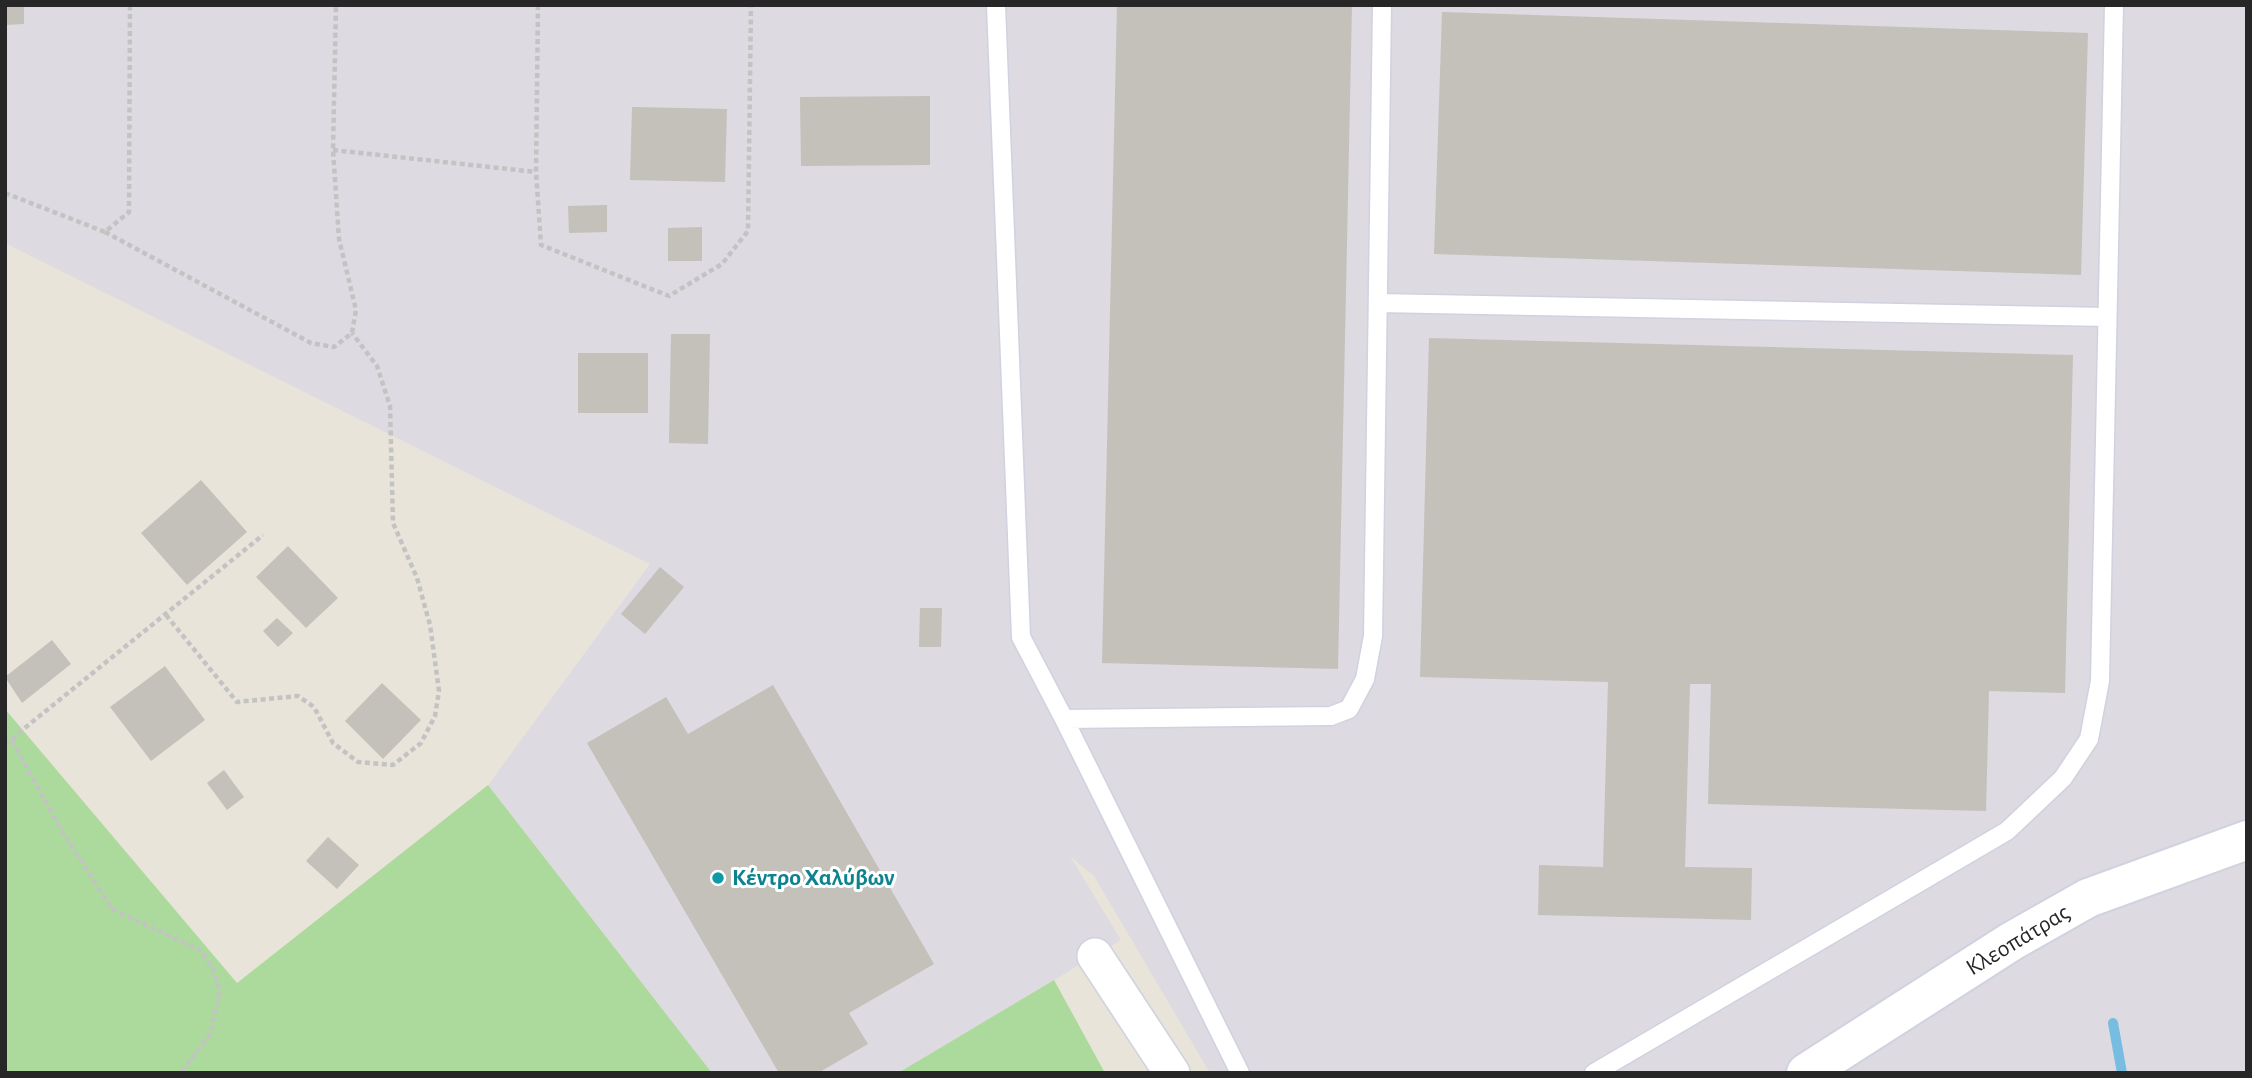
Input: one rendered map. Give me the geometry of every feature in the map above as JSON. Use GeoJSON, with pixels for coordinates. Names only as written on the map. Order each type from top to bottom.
{"type":"FeatureCollection","features":[{"type":"Feature","properties":{"kind":"street","name":"Κλεοπάτρας"},"geometry":{"type":"LineString","coordinates":[[1806,1073],[2012,941],[2088,898],[2247,840]]}},
{"type":"Feature","properties":{"kind":"street"},"geometry":{"type":"LineString","coordinates":[[1095,956],[1172,1073]]}},
{"type":"Feature","properties":{"kind":"lane"},"geometry":{"type":"LineString","coordinates":[[996,5],[1021,637],[1240,1073]]}},
{"type":"Feature","properties":{"kind":"lane"},"geometry":{"type":"LineString","coordinates":[[1064,719],[1331,716],[1349,709],[1365,679],[1373,636],[1382,5]]}},
{"type":"Feature","properties":{"kind":"lane"},"geometry":{"type":"LineString","coordinates":[[1594,1073],[2007,831],[2063,778],[2089,739],[2100,681],[2113,5]]}},
{"type":"Feature","properties":{"kind":"lane"},"geometry":{"type":"LineString","coordinates":[[1378,303],[2107,317]]}},
{"type":"Feature","properties":{"kind":"path"},"geometry":{"type":"LineString","coordinates":[[105,232],[129,212],[130,5]]}},
{"type":"Feature","properties":{"kind":"path"},"geometry":{"type":"LineString","coordinates":[[5,192],[105,232],[311,343],[334,347],[352,333],[356,310],[339,239],[333,150],[336,5]]}},
{"type":"Feature","properties":{"kind":"path"},"geometry":{"type":"LineString","coordinates":[[538,5],[536,172],[541,245],[668,296],[722,264],[748,230],[751,5]]}},
{"type":"Feature","properties":{"kind":"path"},"geometry":{"type":"LineString","coordinates":[[333,150],[536,172]]}},
{"type":"Feature","properties":{"kind":"path"},"geometry":{"type":"LineString","coordinates":[[166,615],[237,702],[298,696],[314,707],[333,743],[358,762],[393,765],[421,743],[435,716],[439,691],[430,625],[417,578],[393,523],[390,406],[377,366],[352,333]]}},
{"type":"Feature","properties":{"kind":"path"},"geometry":{"type":"LineString","coordinates":[[5,744],[263,535]]}},
{"type":"Feature","properties":{"kind":"path"},"geometry":{"type":"LineString","coordinates":[[12,741],[62,831],[112,909],[200,950],[213,969],[220,991],[209,1034],[181,1073]]}},
{"type":"Feature","properties":{"kind":"shaded area"},"geometry":{"type":"Polygon","coordinates":[[[5,5],[2247,5],[2247,1073],[1210,1073],[1094,876],[1070,856],[1121,940],[898,1073],[712,1073],[488,785],[650,564],[5,243],[5,5]]]}},
{"type":"Feature","properties":{"kind":"green space"},"geometry":{"type":"Polygon","coordinates":[[[5,709],[237,983],[488,785],[712,1073],[5,1073],[5,709]]]}},
{"type":"Feature","properties":{"kind":"green space"},"geometry":{"type":"Polygon","coordinates":[[[1054,980],[1105,1073],[898,1073],[1054,980]]]}},
{"type":"Feature","properties":{"kind":"building"},"geometry":{"type":"Polygon","coordinates":[[[5,5],[24,5],[24,24],[5,25],[5,5]]]}},
{"type":"Feature","properties":{"kind":"building"},"geometry":{"type":"Polygon","coordinates":[[[1117,5],[1352,5],[1338,669],[1102,663],[1117,5]]]}},
{"type":"Feature","properties":{"kind":"building"},"geometry":{"type":"Polygon","coordinates":[[[1442,12],[2088,33],[2081,275],[1434,254],[1442,12]]]}},
{"type":"Feature","properties":{"kind":"building"},"geometry":{"type":"Polygon","coordinates":[[[930,96],[930,165],[801,166],[800,97],[930,96]]]}},
{"type":"Feature","properties":{"kind":"building"},"geometry":{"type":"Polygon","coordinates":[[[632,107],[727,109],[725,182],[630,180],[632,107]]]}},
{"type":"Feature","properties":{"kind":"building"},"geometry":{"type":"Polygon","coordinates":[[[607,205],[607,232],[569,233],[568,206],[607,205]]]}},
{"type":"Feature","properties":{"kind":"building"},"geometry":{"type":"Polygon","coordinates":[[[702,227],[702,261],[668,261],[668,228],[702,227]]]}},
{"type":"Feature","properties":{"kind":"building"},"geometry":{"type":"Polygon","coordinates":[[[671,334],[710,334],[708,444],[669,443],[671,334]]]}},
{"type":"Feature","properties":{"kind":"building"},"geometry":{"type":"Polygon","coordinates":[[[1429,338],[2073,355],[2065,693],[1989,691],[1986,811],[1708,804],[1711,684],[1690,684],[1685,867],[1752,868],[1751,920],[1538,915],[1539,865],[1603,867],[1608,682],[1420,677],[1429,338]]]}},
{"type":"Feature","properties":{"kind":"building"},"geometry":{"type":"Polygon","coordinates":[[[578,353],[648,353],[648,413],[578,413],[578,353]]]}},
{"type":"Feature","properties":{"kind":"building"},"geometry":{"type":"Polygon","coordinates":[[[201,480],[247,532],[187,585],[141,533],[201,480]]]}},
{"type":"Feature","properties":{"kind":"building"},"geometry":{"type":"Polygon","coordinates":[[[288,546],[338,598],[306,628],[256,577],[288,546]]]}},
{"type":"Feature","properties":{"kind":"building"},"geometry":{"type":"Polygon","coordinates":[[[660,567],[684,587],[645,634],[621,614],[660,567]]]}},
{"type":"Feature","properties":{"kind":"building"},"geometry":{"type":"Polygon","coordinates":[[[920,608],[942,608],[941,647],[919,647],[920,608]]]}},
{"type":"Feature","properties":{"kind":"building"},"geometry":{"type":"Polygon","coordinates":[[[277,618],[293,633],[278,647],[263,631],[277,618]]]}},
{"type":"Feature","properties":{"kind":"building"},"geometry":{"type":"Polygon","coordinates":[[[52,640],[71,664],[22,703],[5,677],[52,640]]]}},
{"type":"Feature","properties":{"kind":"building"},"geometry":{"type":"Polygon","coordinates":[[[165,666],[205,720],[151,761],[110,707],[165,666]]]}},
{"type":"Feature","properties":{"kind":"building"},"geometry":{"type":"Polygon","coordinates":[[[382,683],[421,720],[383,759],[345,721],[382,683]]]}},
{"type":"Feature","properties":{"kind":"building"},"geometry":{"type":"Polygon","coordinates":[[[773,685],[934,964],[849,1013],[868,1044],[818,1073],[779,1073],[587,743],[666,697],[688,734],[773,685]]]}},
{"type":"Feature","properties":{"kind":"building"},"geometry":{"type":"Polygon","coordinates":[[[224,770],[244,797],[227,810],[207,783],[224,770]]]}},
{"type":"Feature","properties":{"kind":"building"},"geometry":{"type":"Polygon","coordinates":[[[328,837],[359,865],[337,889],[306,861],[328,837]]]}},
{"type":"Feature","properties":{"kind":"waterway"},"geometry":{"type":"LineString","coordinates":[[2113,1023],[2122,1073]]}},
{"type":"Feature","properties":{"kind":"place","name":"Κέντρο Χαλύβων"},"geometry":{"type":"Point","coordinates":[718,878]}}]}
